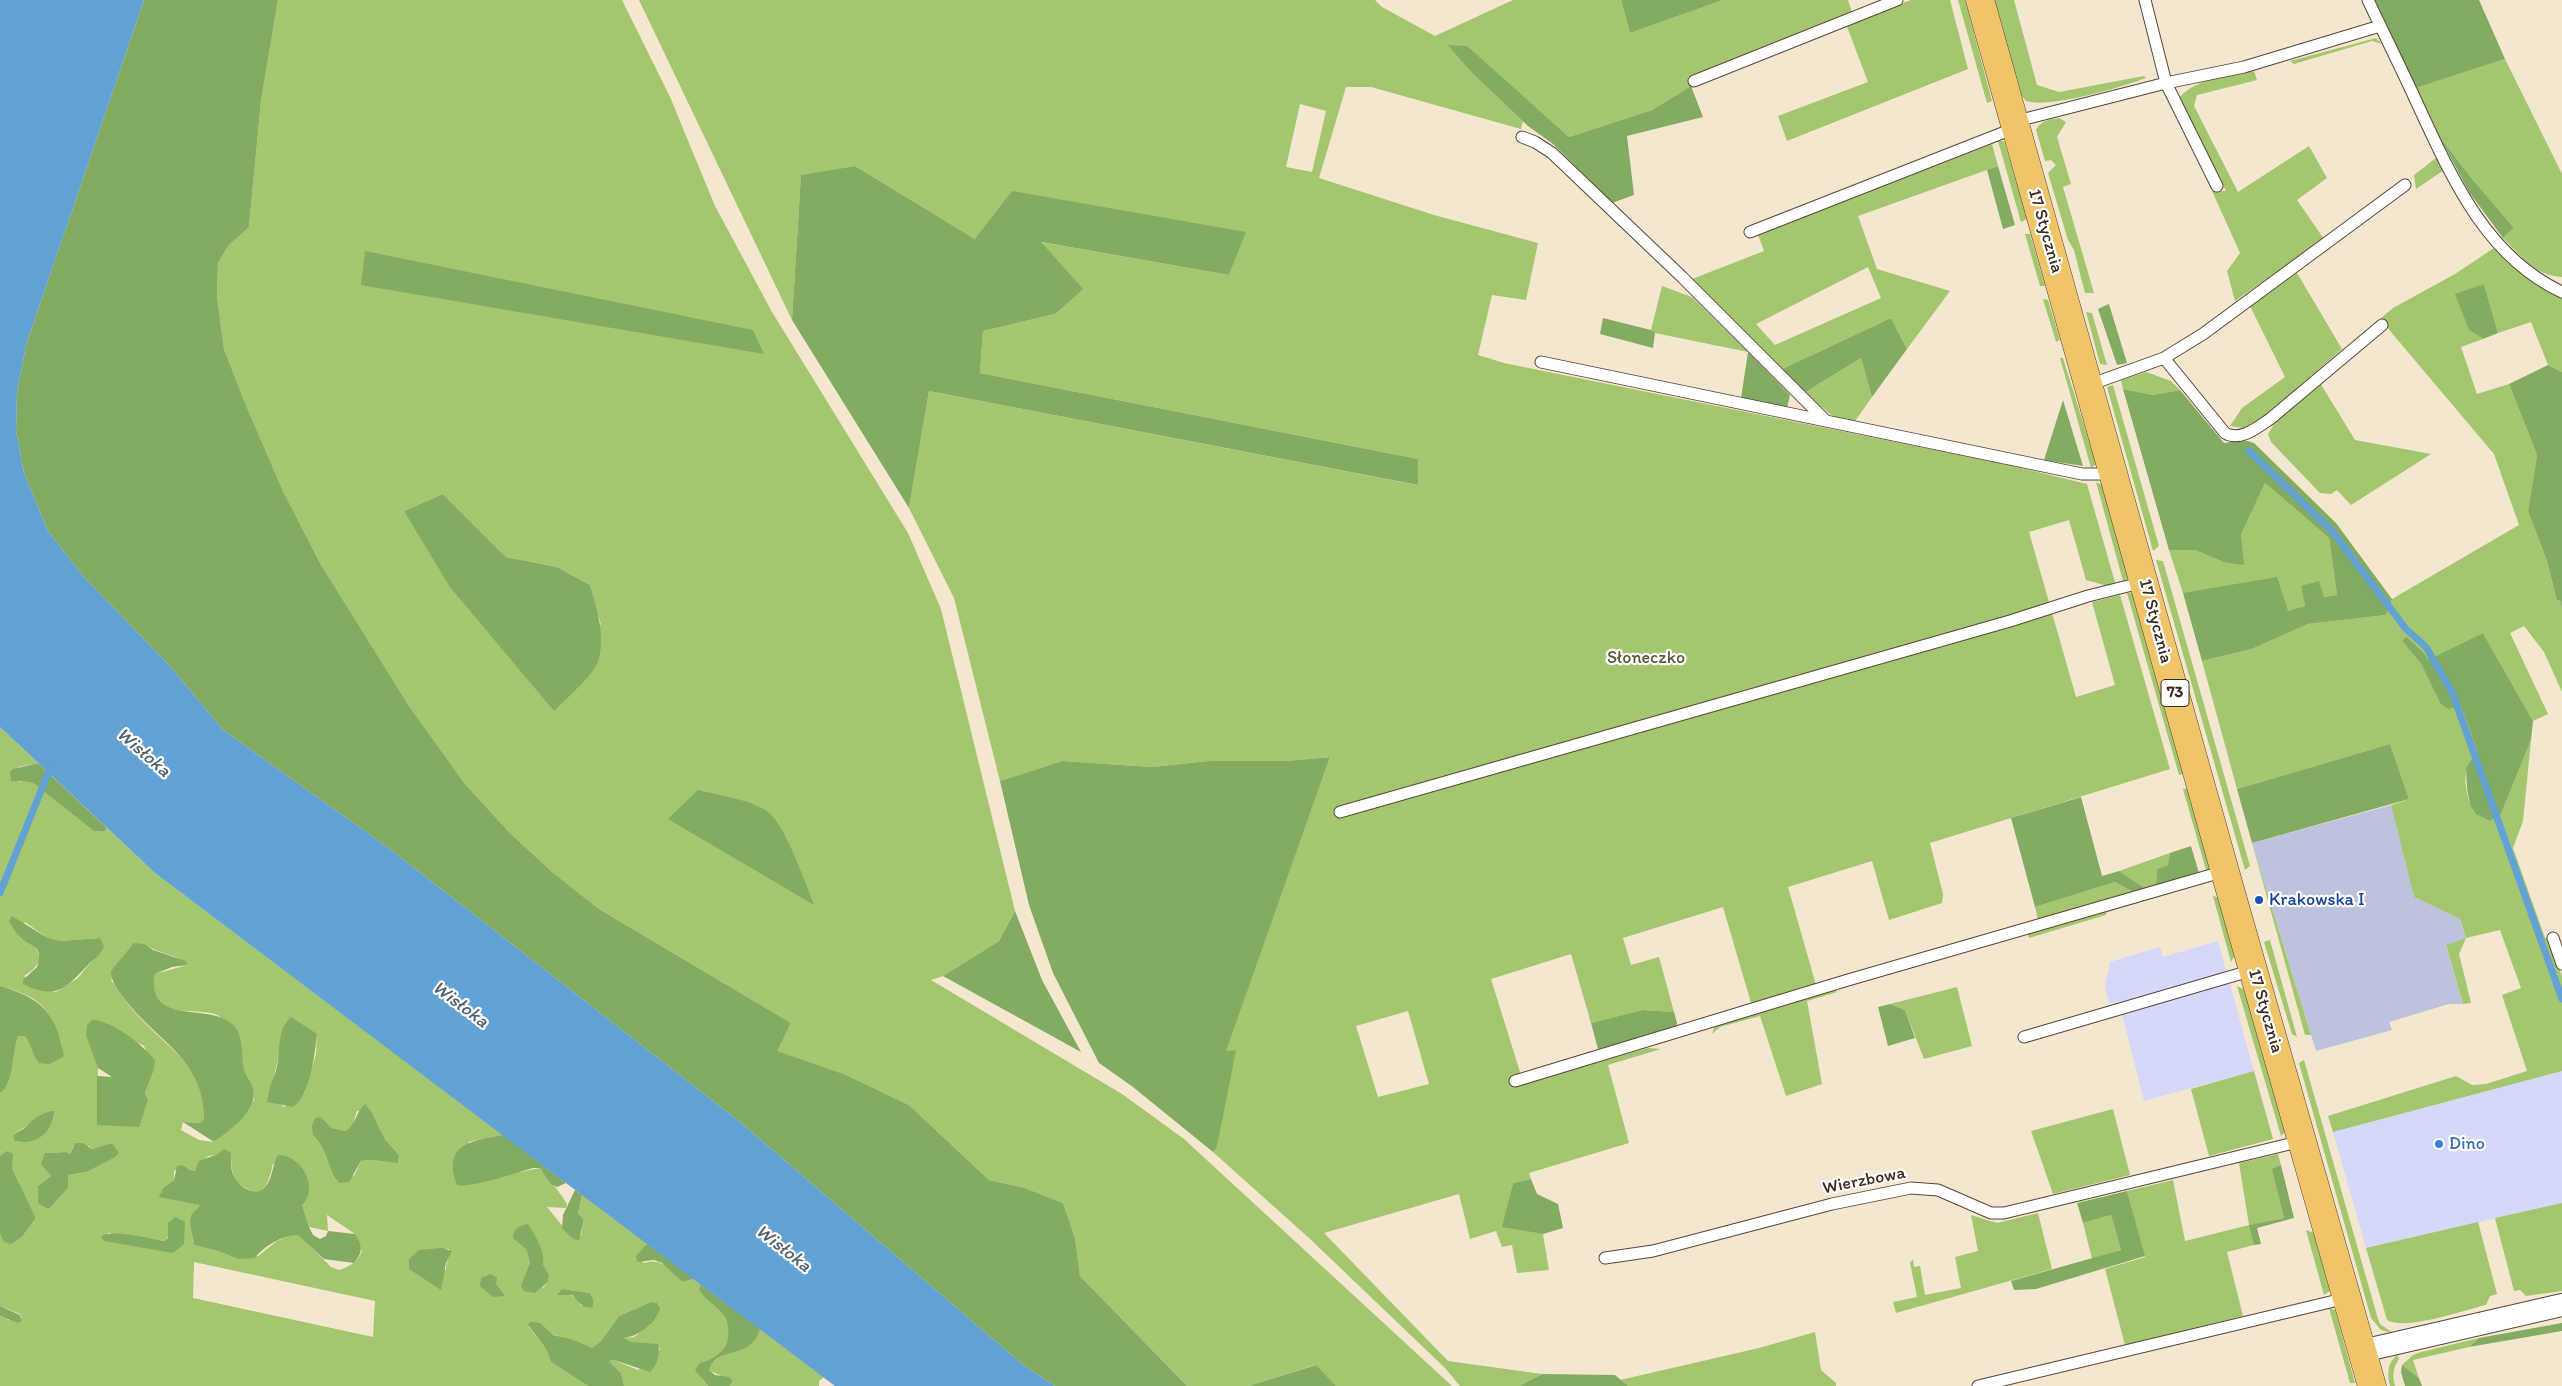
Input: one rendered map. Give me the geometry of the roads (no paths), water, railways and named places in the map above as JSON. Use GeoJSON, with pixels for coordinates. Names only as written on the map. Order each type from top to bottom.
{"type":"FeatureCollection","features":[{"type":"Feature","properties":{"kind":"main road","name":"17 Stycznia"},"geometry":{"type":"LineString","coordinates":[[1980,0],[2372,1386]]}},
{"type":"Feature","properties":{"kind":"street"},"geometry":{"type":"LineString","coordinates":[[2362,1351],[2562,1306]]}},
{"type":"Feature","properties":{"kind":"lane"},"geometry":{"type":"LineString","coordinates":[[1694,81],[1897,0]]}},
{"type":"Feature","properties":{"kind":"lane"},"geometry":{"type":"LineString","coordinates":[[2145,0],[2166,83],[2217,186]]}},
{"type":"Feature","properties":{"kind":"lane"},"geometry":{"type":"LineString","coordinates":[[2368,0],[2454,180],[2489,235],[2515,262],[2562,292]]}},
{"type":"Feature","properties":{"kind":"lane"},"geometry":{"type":"LineString","coordinates":[[1750,232],[2014,125],[2166,83],[2244,67],[2380,26]]}},
{"type":"Feature","properties":{"kind":"lane"},"geometry":{"type":"LineString","coordinates":[[1522,137],[1535,142],[1552,153],[1682,277],[1825,420]]}},
{"type":"Feature","properties":{"kind":"lane"},"geometry":{"type":"LineString","coordinates":[[2089,385],[2164,358],[2203,334],[2405,185]]}},
{"type":"Feature","properties":{"kind":"lane"},"geometry":{"type":"LineString","coordinates":[[2164,358],[2225,433],[2230,436],[2240,435],[2251,432],[2270,419],[2382,325]]}},
{"type":"Feature","properties":{"kind":"lane"},"geometry":{"type":"LineString","coordinates":[[1541,362],[2082,474],[2114,474]]}},
{"type":"Feature","properties":{"kind":"lane"},"geometry":{"type":"LineString","coordinates":[[1340,812],[2001,624],[2088,596],[2144,582]]}},
{"type":"Feature","properties":{"kind":"lane"},"geometry":{"type":"LineString","coordinates":[[1515,1081],[1848,980],[2225,871]]}},
{"type":"Feature","properties":{"kind":"lane"},"geometry":{"type":"LineString","coordinates":[[2553,938],[2562,964]]}},
{"type":"Feature","properties":{"kind":"lane"},"geometry":{"type":"LineString","coordinates":[[2024,1037],[2253,970]]}},
{"type":"Feature","properties":{"kind":"lane","name":"Wierzbowa"},"geometry":{"type":"LineString","coordinates":[[1605,1258],[1666,1248],[1832,1204],[1911,1188],[1938,1190],[1990,1213],[2004,1213],[2302,1141]]}},
{"type":"Feature","properties":{"kind":"lane"},"geometry":{"type":"LineString","coordinates":[[1978,1386],[2346,1298]]}},
{"type":"Feature","properties":{"kind":"water","name":"Wisłoka"},"geometry":{"type":"Polygon","coordinates":[[[0,0],[144,0],[26,345],[17,392],[16,431],[24,473],[48,531],[83,576],[169,665],[223,730],[390,849],[740,1122],[1022,1364],[1055,1386],[835,1386],[155,873],[0,727],[0,0]]]}},
{"type":"Feature","properties":{"kind":"waterway"},"geometry":{"type":"LineString","coordinates":[[2249,451],[2332,531],[2406,629],[2426,647],[2452,692],[2562,999]]}},
{"type":"Feature","properties":{"kind":"waterway"},"geometry":{"type":"LineString","coordinates":[[0,893],[51,766]]}},
{"type":"Feature","properties":{"kind":"place","name":"Krakowska I"},"geometry":{"type":"Point","coordinates":[2259,900]}},
{"type":"Feature","properties":{"kind":"place","name":"Dino"},"geometry":{"type":"Point","coordinates":[2439,1144]}},
{"type":"Feature","properties":{"kind":"park label","name":"Słoneczko"},"geometry":{"type":"Point","coordinates":[1646,658]}}]}
